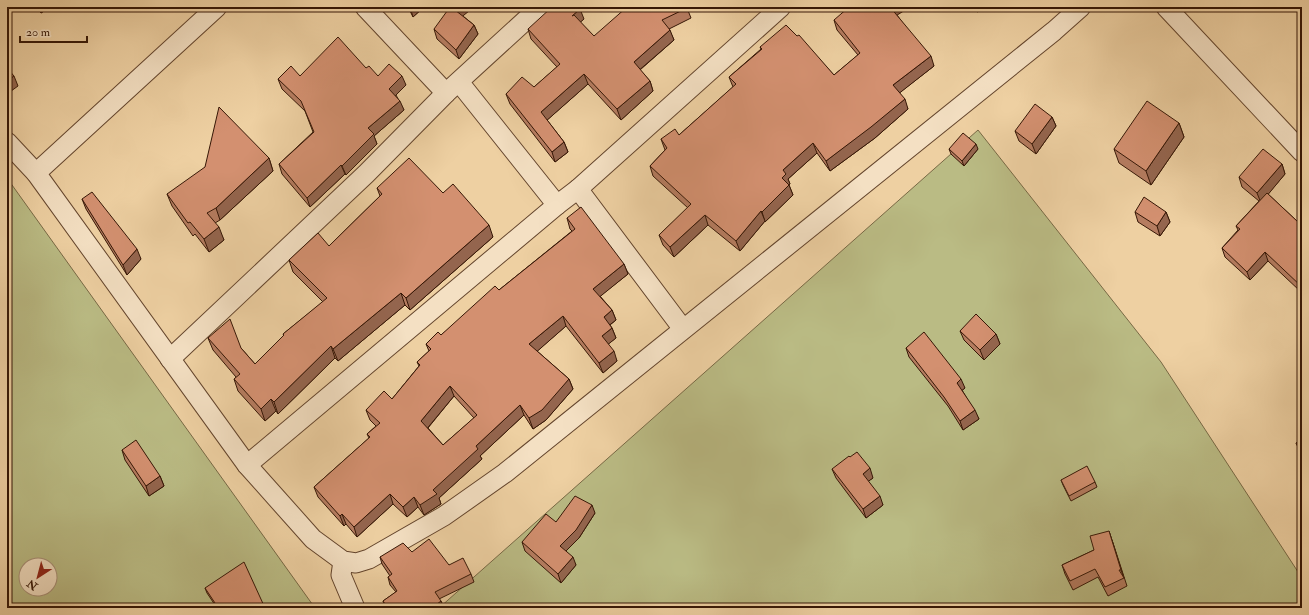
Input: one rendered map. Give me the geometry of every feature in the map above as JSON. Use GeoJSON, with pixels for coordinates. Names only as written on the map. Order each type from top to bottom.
{"type":"FeatureCollection","features":[{"type":"Feature","properties":{"kind":"street"},"geometry":{"type":"LineString","coordinates":[[36,173],[216,7]]}},
{"type":"Feature","properties":{"kind":"street"},"geometry":{"type":"LineString","coordinates":[[365,7],[452,87],[557,205]]}},
{"type":"Feature","properties":{"kind":"street"},"geometry":{"type":"LineString","coordinates":[[170,359],[366,174],[452,87],[540,7]]}},
{"type":"Feature","properties":{"kind":"street"},"geometry":{"type":"LineString","coordinates":[[247,465],[578,189],[781,7]]}},
{"type":"Feature","properties":{"kind":"street"},"geometry":{"type":"LineString","coordinates":[[7,142],[36,173],[247,465],[313,539],[344,561],[356,563],[369,559],[444,516],[505,473],[1048,36],[1081,7]]}},
{"type":"Feature","properties":{"kind":"street"},"geometry":{"type":"LineString","coordinates":[[1166,7],[1302,152]]}},
{"type":"Feature","properties":{"kind":"street"},"geometry":{"type":"LineString","coordinates":[[578,189],[683,329]]}},
{"type":"Feature","properties":{"kind":"street"},"geometry":{"type":"LineString","coordinates":[[344,561],[341,575],[355,608]]}},
{"type":"Feature","properties":{"kind":"green space"},"geometry":{"type":"Polygon","coordinates":[[[978,130],[1161,362],[1302,578],[1302,608],[439,608],[978,130]]]}},
{"type":"Feature","properties":{"kind":"green space"},"geometry":{"type":"Polygon","coordinates":[[[7,178],[315,608],[7,608],[7,178]]]}},
{"type":"Feature","properties":{"kind":"building"},"geometry":{"type":"Polygon","coordinates":[[[450,7],[459,7],[455,10],[474,25],[456,50],[434,29],[450,7]]]}},
{"type":"Feature","properties":{"kind":"building"},"geometry":{"type":"Polygon","coordinates":[[[552,7],[579,7],[580,9],[572,16],[574,15],[594,36],[627,7],[687,8],[662,20],[670,30],[634,62],[650,81],[617,109],[584,74],[541,112],[564,142],[552,152],[506,94],[522,77],[534,87],[560,64],[528,29],[552,7]]]}},
{"type":"Feature","properties":{"kind":"building"},"geometry":{"type":"Polygon","coordinates":[[[849,7],[890,7],[931,56],[893,85],[905,99],[826,161],[813,143],[783,170],[786,174],[782,178],[789,185],[762,212],[761,211],[736,241],[705,215],[670,247],[659,235],[691,204],[650,166],[667,148],[661,139],[675,129],[679,135],[736,84],[729,77],[762,49],[760,47],[786,25],[797,36],[799,35],[834,75],[860,53],[834,20],[849,7]]]}},
{"type":"Feature","properties":{"kind":"building"},"geometry":{"type":"Polygon","coordinates":[[[338,37],[366,68],[369,66],[378,76],[389,64],[402,76],[389,89],[400,101],[368,128],[374,134],[307,198],[279,164],[314,132],[301,101],[278,79],[291,66],[300,76],[338,37]]]}},
{"type":"Feature","properties":{"kind":"building"},"geometry":{"type":"Polygon","coordinates":[[[7,68],[14,76],[7,81],[7,68]]]}},
{"type":"Feature","properties":{"kind":"building"},"geometry":{"type":"Polygon","coordinates":[[[1147,101],[1179,123],[1146,171],[1114,149],[1147,101]]]}},
{"type":"Feature","properties":{"kind":"building"},"geometry":{"type":"Polygon","coordinates":[[[1035,104],[1052,117],[1032,144],[1015,131],[1035,104]]]}},
{"type":"Feature","properties":{"kind":"building"},"geometry":{"type":"Polygon","coordinates":[[[219,107],[269,158],[216,208],[207,213],[219,227],[204,239],[190,222],[188,223],[167,194],[205,167],[219,107]]]}},
{"type":"Feature","properties":{"kind":"building"},"geometry":{"type":"Polygon","coordinates":[[[963,133],[976,144],[962,161],[949,149],[963,133]]]}},
{"type":"Feature","properties":{"kind":"building"},"geometry":{"type":"Polygon","coordinates":[[[1263,149],[1282,164],[1257,193],[1239,177],[1263,149]]]}},
{"type":"Feature","properties":{"kind":"building"},"geometry":{"type":"Polygon","coordinates":[[[409,158],[443,193],[453,184],[489,225],[406,298],[401,293],[333,349],[331,346],[274,402],[271,399],[261,409],[234,379],[240,374],[208,338],[230,319],[241,348],[255,364],[284,335],[283,334],[327,298],[289,260],[318,233],[329,246],[382,194],[377,188],[409,158]]]}},
{"type":"Feature","properties":{"kind":"building"},"geometry":{"type":"Polygon","coordinates":[[[92,192],[137,249],[123,265],[82,199],[92,192]]]}},
{"type":"Feature","properties":{"kind":"building"},"geometry":{"type":"Polygon","coordinates":[[[1267,193],[1298,222],[1302,217],[1302,287],[1265,252],[1247,272],[1222,248],[1240,229],[1236,226],[1267,193]]]}},
{"type":"Feature","properties":{"kind":"building"},"geometry":{"type":"Polygon","coordinates":[[[1144,197],[1166,212],[1157,226],[1135,212],[1144,197]]]}},
{"type":"Feature","properties":{"kind":"building"},"geometry":{"type":"Polygon","coordinates":[[[581,207],[624,264],[593,289],[612,310],[604,317],[612,328],[602,336],[614,351],[599,363],[563,316],[529,344],[569,379],[542,410],[529,418],[520,405],[476,446],[478,449],[433,490],[437,494],[420,505],[414,497],[403,507],[390,494],[354,527],[342,514],[340,516],[314,487],[370,437],[367,434],[380,423],[366,410],[384,391],[392,399],[420,365],[417,362],[431,349],[426,344],[438,332],[441,335],[495,286],[499,290],[575,229],[567,218],[581,207]],[[450,386],[421,421],[443,445],[477,415],[450,386]]]}},
{"type":"Feature","properties":{"kind":"building"},"geometry":{"type":"Polygon","coordinates":[[[1302,288],[1302,295],[1299,291],[1302,288]]]}},
{"type":"Feature","properties":{"kind":"building"},"geometry":{"type":"Polygon","coordinates":[[[976,314],[996,334],[980,350],[960,331],[976,314]]]}},
{"type":"Feature","properties":{"kind":"building"},"geometry":{"type":"Polygon","coordinates":[[[924,332],[961,379],[957,383],[975,410],[960,421],[944,397],[906,348],[924,332]]]}},
{"type":"Feature","properties":{"kind":"building"},"geometry":{"type":"Polygon","coordinates":[[[1302,439],[1302,452],[1296,443],[1302,439]]]}},
{"type":"Feature","properties":{"kind":"building"},"geometry":{"type":"Polygon","coordinates":[[[136,440],[160,476],[146,486],[122,450],[136,440]]]}},
{"type":"Feature","properties":{"kind":"building"},"geometry":{"type":"Polygon","coordinates":[[[857,452],[870,468],[863,474],[880,496],[863,509],[832,469],[857,452]]]}},
{"type":"Feature","properties":{"kind":"building"},"geometry":{"type":"Polygon","coordinates":[[[1087,466],[1095,482],[1069,496],[1061,480],[1087,466]]]}},
{"type":"Feature","properties":{"kind":"building"},"geometry":{"type":"Polygon","coordinates":[[[575,496],[592,505],[576,530],[560,546],[573,557],[558,574],[522,542],[546,514],[556,522],[575,496]]]}},
{"type":"Feature","properties":{"kind":"building"},"geometry":{"type":"Polygon","coordinates":[[[1109,531],[1121,570],[1119,570],[1124,578],[1105,587],[1095,569],[1070,581],[1062,565],[1094,550],[1090,536],[1109,531]]]}},
{"type":"Feature","properties":{"kind":"building"},"geometry":{"type":"Polygon","coordinates":[[[429,539],[449,565],[463,558],[471,574],[435,592],[441,601],[432,608],[388,608],[383,601],[397,591],[388,577],[392,574],[380,557],[403,543],[412,552],[429,539]]]}},
{"type":"Feature","properties":{"kind":"building"},"geometry":{"type":"Polygon","coordinates":[[[244,562],[265,608],[217,608],[205,588],[244,562]]]}}]}
